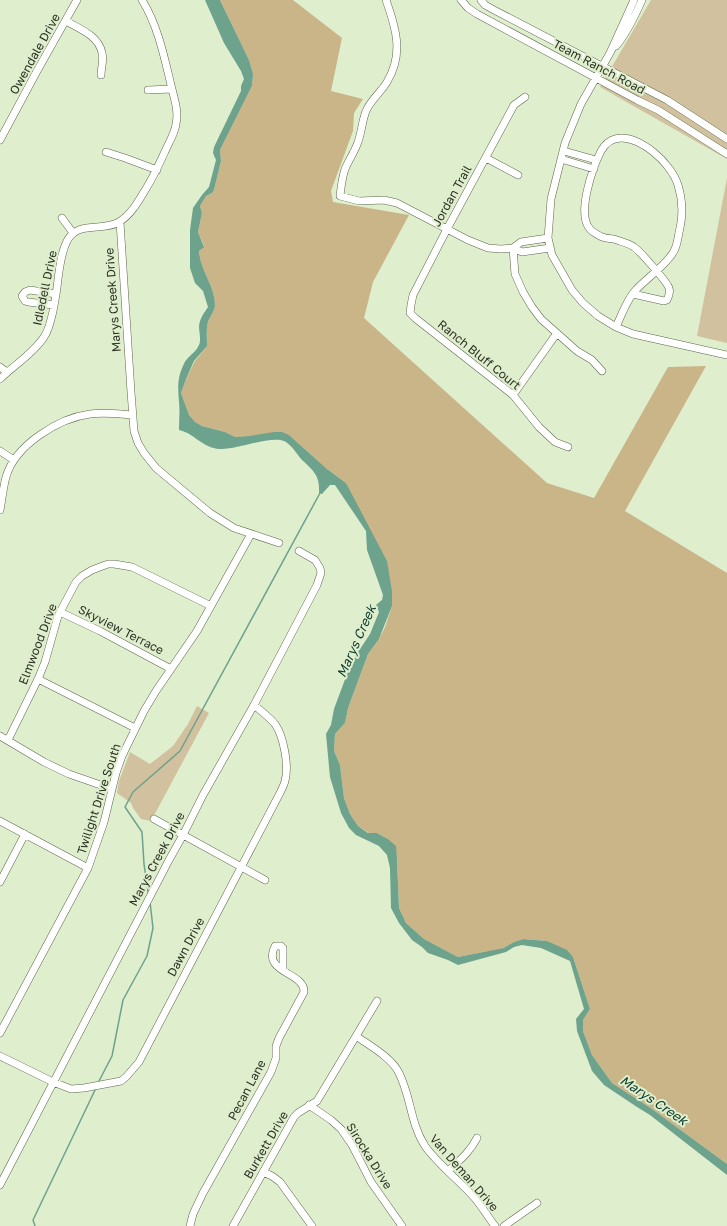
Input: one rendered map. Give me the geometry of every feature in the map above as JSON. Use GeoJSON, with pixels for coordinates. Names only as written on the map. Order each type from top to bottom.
{"type":"FeatureCollection","features":[{"type":"Feature","properties":{"kind":"street","name":"Owendale Drive"},"geometry":{"type":"LineString","coordinates":[[0,140],[77,0]]}},
{"type":"Feature","properties":{"kind":"street"},"geometry":{"type":"LineString","coordinates":[[62,218],[73,233],[82,228],[112,226],[120,222],[134,208],[156,170],[174,133],[177,123],[177,110],[172,89],[156,28],[149,11],[142,0]]}},
{"type":"Feature","properties":{"kind":"street"},"geometry":{"type":"LineString","coordinates":[[386,0],[395,27],[397,49],[395,63],[386,83],[371,102],[365,113],[358,142],[347,164],[340,196],[359,201],[384,200],[397,203],[483,246],[501,249],[513,248],[522,252],[550,248]]}},
{"type":"Feature","properties":{"kind":"street","name":"Team Ranch Road"},"geometry":{"type":"LineString","coordinates":[[461,0],[471,11],[658,110],[727,154]]}},
{"type":"Feature","properties":{"kind":"street"},"geometry":{"type":"LineString","coordinates":[[471,11],[481,0]]}},
{"type":"Feature","properties":{"kind":"street","name":"Team Ranch Road"},"geometry":{"type":"LineString","coordinates":[[481,0],[485,5],[667,100],[727,139]]}},
{"type":"Feature","properties":{"kind":"street"},"geometry":{"type":"LineString","coordinates":[[634,0],[610,53],[581,104],[565,143],[551,199],[548,238],[550,248],[552,255],[572,290],[583,303],[598,316],[616,328],[633,334],[727,355]]}},
{"type":"Feature","properties":{"kind":"street"},"geometry":{"type":"LineString","coordinates":[[610,53],[622,39],[642,0]]}},
{"type":"Feature","properties":{"kind":"street"},"geometry":{"type":"LineString","coordinates":[[66,21],[99,42],[103,54],[101,75]]}},
{"type":"Feature","properties":{"kind":"street"},"geometry":{"type":"LineString","coordinates":[[148,90],[172,89]]}},
{"type":"Feature","properties":{"kind":"street","name":"Jordan Trail"},"geometry":{"type":"LineString","coordinates":[[410,313],[413,296],[447,229],[514,105],[525,97]]}},
{"type":"Feature","properties":{"kind":"street"},"geometry":{"type":"LineString","coordinates":[[679,123],[686,112]]}},
{"type":"Feature","properties":{"kind":"street"},"geometry":{"type":"LineString","coordinates":[[616,328],[626,305],[633,294],[645,280],[656,271],[674,252],[680,226],[681,204],[680,192],[674,176],[669,168],[654,152],[634,141],[623,138],[612,140],[606,144],[596,160],[584,200],[585,219],[589,228],[601,237],[618,240],[634,248],[656,271],[669,287],[667,300],[664,301],[633,294]]}},
{"type":"Feature","properties":{"kind":"street"},"geometry":{"type":"LineString","coordinates":[[564,151],[596,160]]}},
{"type":"Feature","properties":{"kind":"street"},"geometry":{"type":"LineString","coordinates":[[106,152],[156,170]]}},
{"type":"Feature","properties":{"kind":"street"},"geometry":{"type":"LineString","coordinates":[[486,158],[518,175]]}},
{"type":"Feature","properties":{"kind":"street"},"geometry":{"type":"LineString","coordinates":[[561,159],[594,169]]}},
{"type":"Feature","properties":{"kind":"street","name":"Marys Creek Drive"},"geometry":{"type":"LineString","coordinates":[[120,222],[134,430],[138,443],[144,454],[156,468],[210,513],[234,528],[279,543]]}},
{"type":"Feature","properties":{"kind":"street","name":"Idledell Drive"},"geometry":{"type":"LineString","coordinates":[[0,379],[44,338],[50,323],[54,305],[60,260],[67,241],[73,233]]}},
{"type":"Feature","properties":{"kind":"street"},"geometry":{"type":"LineString","coordinates":[[513,248],[521,242],[548,238]]}},
{"type":"Feature","properties":{"kind":"street"},"geometry":{"type":"LineString","coordinates":[[513,248],[515,274],[523,292],[541,319],[576,351],[592,360],[602,371]]}},
{"type":"Feature","properties":{"kind":"street"},"geometry":{"type":"LineString","coordinates":[[54,305],[28,302],[23,299],[22,296],[25,292],[30,290],[56,294]]}},
{"type":"Feature","properties":{"kind":"street","name":"Ranch Bluff Court"},"geometry":{"type":"LineString","coordinates":[[410,313],[512,395],[555,442],[568,447]]}},
{"type":"Feature","properties":{"kind":"street"},"geometry":{"type":"LineString","coordinates":[[512,395],[557,333]]}},
{"type":"Feature","properties":{"kind":"street"},"geometry":{"type":"LineString","coordinates":[[0,367],[7,372]]}},
{"type":"Feature","properties":{"kind":"street"},"geometry":{"type":"LineString","coordinates":[[0,510],[6,477],[14,460],[38,437],[57,425],[72,418],[88,414],[104,413],[133,415]]}},
{"type":"Feature","properties":{"kind":"street"},"geometry":{"type":"LineString","coordinates":[[0,451],[14,460]]}},
{"type":"Feature","properties":{"kind":"street","name":"Twilight Drive South"},"geometry":{"type":"LineString","coordinates":[[0,1033],[88,868],[104,822],[122,756],[135,728],[144,711],[194,636],[251,534]]}},
{"type":"Feature","properties":{"kind":"street","name":"Marys Creek Drive"},"geometry":{"type":"LineString","coordinates":[[0,1185],[203,795],[254,705],[311,597],[321,574],[320,568],[315,560],[299,551]]}},
{"type":"Feature","properties":{"kind":"street","name":"Elmwood Drive"},"geometry":{"type":"LineString","coordinates":[[8,740],[45,662],[60,612],[76,582],[82,576],[92,570],[108,564],[132,567],[211,606]]}},
{"type":"Feature","properties":{"kind":"street","name":"Skyview Terrace"},"geometry":{"type":"LineString","coordinates":[[60,612],[100,631],[171,669]]}},
{"type":"Feature","properties":{"kind":"street"},"geometry":{"type":"LineString","coordinates":[[38,679],[135,728]]}},
{"type":"Feature","properties":{"kind":"street","name":"Dawn Drive"},"geometry":{"type":"LineString","coordinates":[[0,1056],[71,1089],[93,1087],[121,1081],[138,1062],[283,787],[286,770],[283,742],[275,724],[266,714],[254,705]]}},
{"type":"Feature","properties":{"kind":"street"},"geometry":{"type":"LineString","coordinates":[[0,736],[56,768],[112,789]]}},
{"type":"Feature","properties":{"kind":"street"},"geometry":{"type":"LineString","coordinates":[[154,819],[265,880]]}},
{"type":"Feature","properties":{"kind":"street"},"geometry":{"type":"LineString","coordinates":[[0,821],[88,868]]}},
{"type":"Feature","properties":{"kind":"street"},"geometry":{"type":"LineString","coordinates":[[0,882],[25,834]]}},
{"type":"Feature","properties":{"kind":"street","name":"Pecan Lane"},"geometry":{"type":"LineString","coordinates":[[190,1226],[193,1214],[270,1072],[276,1058],[276,1046],[279,1038],[304,992],[304,987],[301,983],[283,970]]}},
{"type":"Feature","properties":{"kind":"street","name":"Burkett Drive"},"geometry":{"type":"LineString","coordinates":[[233,1226],[294,1117],[309,1105],[317,1101],[376,1001]]}},
{"type":"Feature","properties":{"kind":"street","name":"Van Deman Drive"},"geometry":{"type":"LineString","coordinates":[[356,1036],[388,1059],[398,1072],[419,1137],[427,1149],[473,1196],[495,1226]]}},
{"type":"Feature","properties":{"kind":"street","name":"Sirocka Drive"},"geometry":{"type":"LineString","coordinates":[[309,1105],[341,1129],[352,1145],[371,1182],[402,1226]]}},
{"type":"Feature","properties":{"kind":"street"},"geometry":{"type":"LineString","coordinates":[[448,1171],[469,1152],[477,1138]]}},
{"type":"Feature","properties":{"kind":"street"},"geometry":{"type":"LineString","coordinates":[[263,1172],[280,1182],[312,1226]]}},
{"type":"Feature","properties":{"kind":"street"},"geometry":{"type":"LineString","coordinates":[[504,1226],[537,1203]]}},
{"type":"Feature","properties":{"kind":"shaded area"},"geometry":{"type":"Polygon","coordinates":[[[205,0],[220,0],[249,60],[253,74],[252,86],[220,150],[221,161],[214,190],[206,196],[200,206],[202,213],[198,232],[204,247],[199,251],[200,258],[213,291],[215,307],[207,325],[207,346],[194,361],[181,393],[189,415],[195,422],[202,426],[225,432],[235,437],[274,432],[282,432],[289,435],[327,469],[346,483],[387,561],[392,591],[392,606],[379,639],[368,654],[348,708],[345,723],[335,734],[334,751],[340,765],[344,798],[350,814],[358,826],[368,833],[377,833],[388,839],[396,846],[399,908],[406,923],[424,939],[458,957],[504,948],[523,939],[547,941],[567,950],[573,957],[590,1009],[583,1020],[583,1031],[592,1055],[612,1083],[652,1109],[727,1164],[727,1175],[650,1115],[604,1085],[592,1071],[577,1031],[576,1019],[584,1009],[570,961],[541,948],[522,945],[514,947],[506,952],[458,965],[428,953],[412,940],[399,923],[391,908],[390,868],[387,855],[379,846],[356,835],[349,828],[341,813],[330,777],[326,734],[331,725],[334,709],[347,674],[356,655],[370,634],[379,612],[376,605],[382,600],[383,595],[367,550],[366,531],[335,485],[330,485],[322,494],[319,493],[318,482],[315,474],[286,442],[273,440],[220,449],[208,446],[189,434],[179,430],[179,379],[186,360],[199,345],[199,326],[202,316],[208,307],[203,291],[195,283],[190,268],[190,230],[193,208],[209,187],[216,160],[213,153],[214,147],[241,91],[241,86],[244,79],[241,71],[224,43],[205,0]]]}},
{"type":"Feature","properties":{"kind":"shaded area"},"geometry":{"type":"Polygon","coordinates":[[[220,0],[293,0],[342,38],[331,91],[363,99],[354,113],[353,131],[331,191],[333,202],[409,215],[373,282],[364,318],[547,483],[594,498],[668,367],[706,366],[625,511],[727,573],[727,1164],[652,1109],[612,1083],[592,1055],[583,1031],[583,1020],[590,1009],[573,957],[547,941],[523,939],[514,942],[505,948],[458,957],[424,939],[406,923],[399,908],[397,860],[388,839],[377,833],[369,833],[358,826],[350,814],[344,798],[340,765],[334,751],[335,734],[345,723],[348,708],[368,654],[379,639],[385,627],[392,606],[392,591],[346,483],[327,469],[289,435],[235,437],[225,432],[202,426],[195,422],[189,415],[181,393],[195,361],[207,346],[207,325],[215,307],[213,291],[200,258],[199,251],[204,246],[198,232],[202,213],[200,206],[206,196],[214,190],[221,161],[220,150],[252,86],[253,75],[249,60],[220,0]]]}},
{"type":"Feature","properties":{"kind":"shaded area"},"geometry":{"type":"Polygon","coordinates":[[[651,0],[727,0],[727,159],[600,87],[651,0]]]}},
{"type":"Feature","properties":{"kind":"shaded area"},"geometry":{"type":"Polygon","coordinates":[[[727,178],[727,343],[697,336],[727,178]]]}},
{"type":"Feature","properties":{"kind":"shaded area"},"geometry":{"type":"Polygon","coordinates":[[[197,706],[209,713],[151,821],[141,819],[131,803],[117,793],[119,781],[130,752],[150,764],[173,746],[188,724],[197,706]]]}},
{"type":"Feature","properties":{"kind":"waterway"},"geometry":{"type":"LineString","coordinates":[[148,892],[142,832],[125,807],[133,792],[180,751],[320,493]]}},
{"type":"Feature","properties":{"kind":"waterway"},"geometry":{"type":"LineString","coordinates":[[98,1083],[112,1056],[123,1000],[147,956],[153,928],[150,902]]}},
{"type":"Feature","properties":{"kind":"waterway"},"geometry":{"type":"LineString","coordinates":[[35,1226],[33,1220],[96,1088]]}},
{"type":"Feature","properties":{"kind":"water label","name":"Marys Creek"},"geometry":{"type":"Point","coordinates":[356,641]}},
{"type":"Feature","properties":{"kind":"water label","name":"Marys Creek"},"geometry":{"type":"Point","coordinates":[654,1100]}}]}
